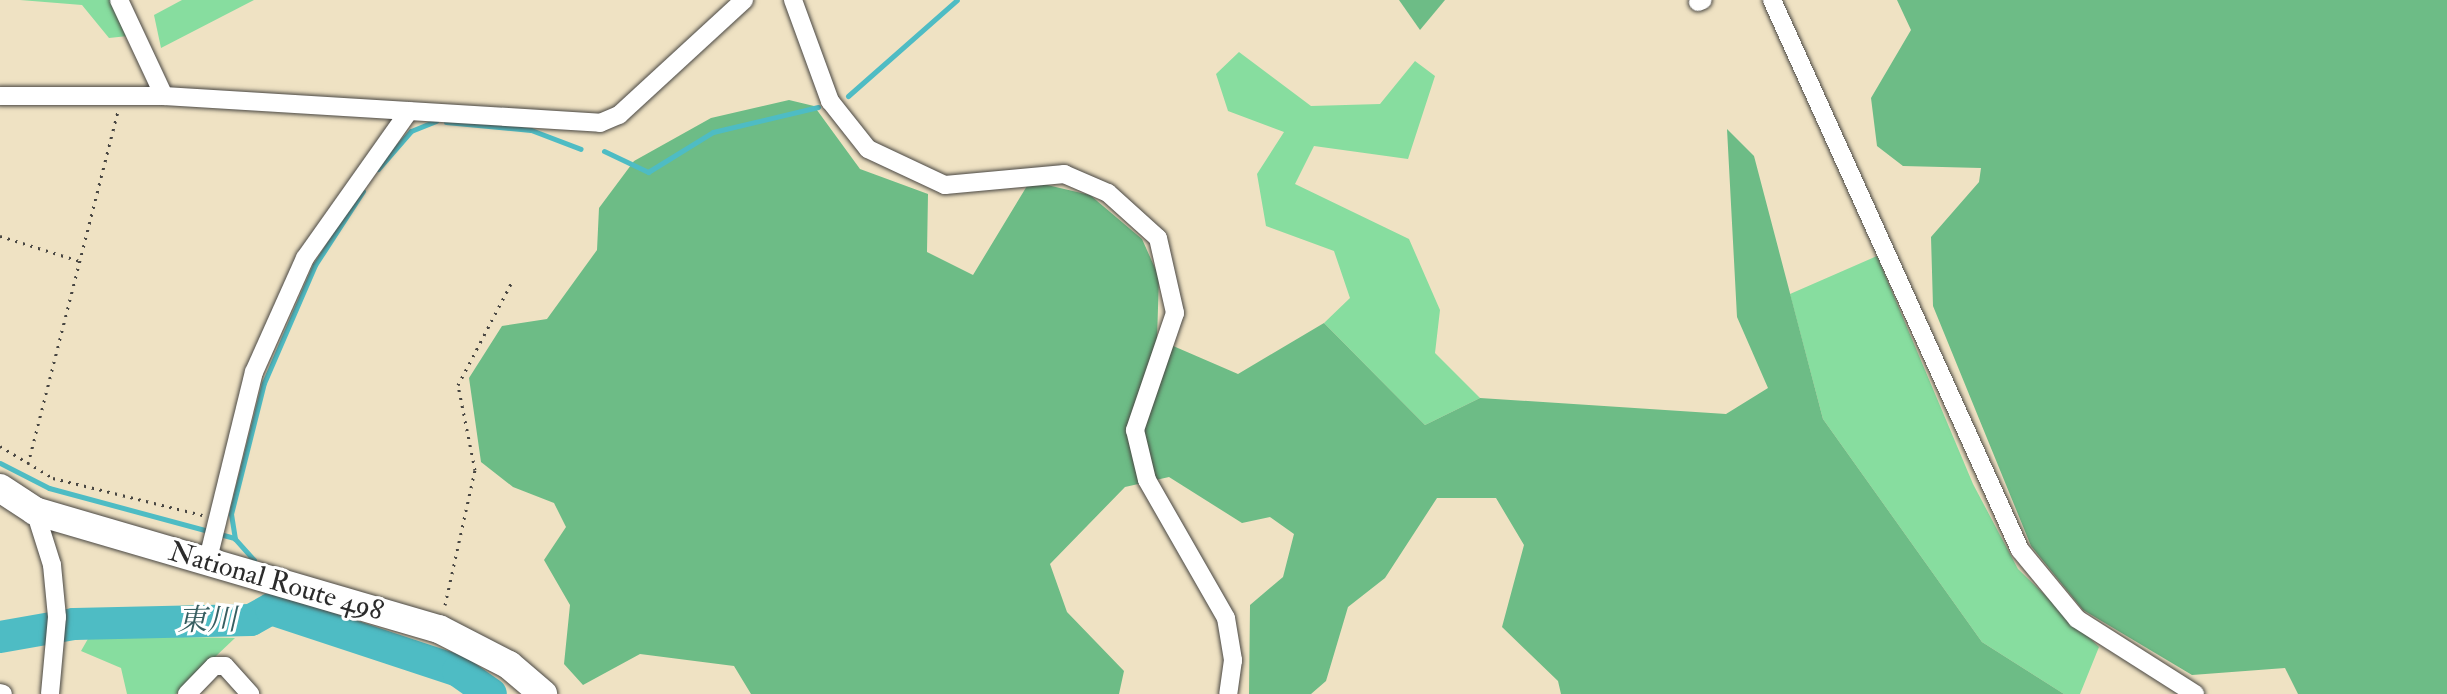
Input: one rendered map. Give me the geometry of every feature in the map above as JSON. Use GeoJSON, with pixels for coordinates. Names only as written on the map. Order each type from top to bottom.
{"type":"FeatureCollection","features":[{"type":"Feature","properties":{"kind":"highway","name":"National Route 498"},"geometry":{"type":"LineString","coordinates":[[0,488],[35,511],[209,554],[439,629],[509,665],[543,694]]}},
{"type":"Feature","properties":{"kind":"street"},"geometry":{"type":"LineString","coordinates":[[119,0],[164,96]]}},
{"type":"Feature","properties":{"kind":"street"},"geometry":{"type":"LineString","coordinates":[[0,96],[164,96],[600,123],[619,115],[744,0]]}},
{"type":"Feature","properties":{"kind":"street"},"geometry":{"type":"LineString","coordinates":[[793,0],[830,101],[868,149],[945,185],[1064,174],[1108,193],[1158,238],[1175,313],[1135,430],[1147,480],[1226,618],[1233,660],[1228,694]]}},
{"type":"Feature","properties":{"kind":"street"},"geometry":{"type":"LineString","coordinates":[[1772,0],[2020,550],[2077,619],[2195,694]]}},
{"type":"Feature","properties":{"kind":"street"},"geometry":{"type":"LineString","coordinates":[[209,554],[254,372],[305,258],[409,111]]}},
{"type":"Feature","properties":{"kind":"street"},"geometry":{"type":"LineString","coordinates":[[35,511],[52,565],[58,626],[50,694]]}},
{"type":"Feature","properties":{"kind":"street"},"geometry":{"type":"LineString","coordinates":[[187,694],[214,666],[225,666],[250,694]]}},
{"type":"Feature","properties":{"kind":"path"},"geometry":{"type":"LineString","coordinates":[[28,464],[122,97]]}},
{"type":"Feature","properties":{"kind":"path"},"geometry":{"type":"LineString","coordinates":[[0,236],[80,261]]}},
{"type":"Feature","properties":{"kind":"path"},"geometry":{"type":"LineString","coordinates":[[439,629],[475,470],[458,385],[513,280]]}},
{"type":"Feature","properties":{"kind":"path"},"geometry":{"type":"LineString","coordinates":[[0,446],[53,478],[218,519]]}},
{"type":"Feature","properties":{"kind":"green space"},"geometry":{"type":"Polygon","coordinates":[[[20,0],[113,0],[128,36],[109,38],[82,5],[20,0]]]}},
{"type":"Feature","properties":{"kind":"green space"},"geometry":{"type":"Polygon","coordinates":[[[182,0],[254,0],[161,48],[154,15],[182,0]]]}},
{"type":"Feature","properties":{"kind":"green space"},"geometry":{"type":"Polygon","coordinates":[[[1399,0],[1445,0],[1420,30],[1399,0]]]}},
{"type":"Feature","properties":{"kind":"green space"},"geometry":{"type":"Polygon","coordinates":[[[1897,0],[2447,0],[2447,694],[2298,694],[2285,668],[2192,675],[2083,610],[2031,546],[1933,306],[1931,237],[1979,182],[1981,168],[1903,166],[1877,146],[1871,98],[1911,30],[1897,0]]]}},
{"type":"Feature","properties":{"kind":"green space"},"geometry":{"type":"Polygon","coordinates":[[[1239,52],[1311,106],[1380,104],[1415,61],[1435,76],[1408,159],[1314,146],[1295,184],[1409,239],[1440,310],[1435,353],[1480,398],[1425,425],[1324,323],[1350,298],[1334,251],[1266,226],[1257,174],[1284,132],[1228,111],[1216,74],[1239,52]]]}},
{"type":"Feature","properties":{"kind":"green space"},"geometry":{"type":"Polygon","coordinates":[[[789,100],[814,106],[860,169],[928,194],[927,252],[973,275],[1030,181],[1090,195],[1142,239],[1159,277],[1157,339],[1238,374],[1324,323],[1425,425],[1480,398],[1726,414],[1768,388],[1737,317],[1727,129],[1754,156],[1823,419],[1982,642],[2064,694],[1561,694],[1558,681],[1502,627],[1524,545],[1496,498],[1437,498],[1385,578],[1348,607],[1326,681],[1311,694],[1249,694],[1250,605],[1283,577],[1294,534],[1270,517],[1242,523],[1169,477],[1125,487],[1050,564],[1067,612],[1124,671],[1119,694],[751,694],[734,666],[640,654],[583,685],[564,664],[570,605],[544,560],[566,527],[554,503],[513,487],[481,462],[469,378],[502,326],[547,319],[597,250],[599,208],[634,161],[711,118],[789,100]]]}},
{"type":"Feature","properties":{"kind":"green space"},"geometry":{"type":"Polygon","coordinates":[[[1877,256],[1973,484],[2018,569],[2099,647],[2080,694],[2064,694],[1982,642],[1823,419],[1790,294],[1877,256]]]}},
{"type":"Feature","properties":{"kind":"green space"},"geometry":{"type":"Polygon","coordinates":[[[89,637],[235,638],[176,694],[127,694],[121,668],[81,651],[89,637]]]}},
{"type":"Feature","properties":{"kind":"waterway"},"geometry":{"type":"LineString","coordinates":[[848,96],[957,0]]}},
{"type":"Feature","properties":{"kind":"waterway"},"geometry":{"type":"LineString","coordinates":[[604,151],[648,172],[713,132],[818,107]]}},
{"type":"Feature","properties":{"kind":"waterway"},"geometry":{"type":"LineString","coordinates":[[378,169],[411,131],[436,121]]}},
{"type":"Feature","properties":{"kind":"waterway"},"geometry":{"type":"LineString","coordinates":[[446,122],[531,130],[581,149]]}},
{"type":"Feature","properties":{"kind":"waterway"},"geometry":{"type":"LineString","coordinates":[[254,560],[235,539],[231,514],[264,383],[315,265],[363,191]]}},
{"type":"Feature","properties":{"kind":"waterway"},"geometry":{"type":"LineString","coordinates":[[0,463],[49,488],[234,538]]}},
{"type":"Feature","properties":{"kind":"waterway","name":"東川"},"geometry":{"type":"LineString","coordinates":[[0,637],[74,624],[251,620],[271,609],[458,671],[491,694]]}}]}
